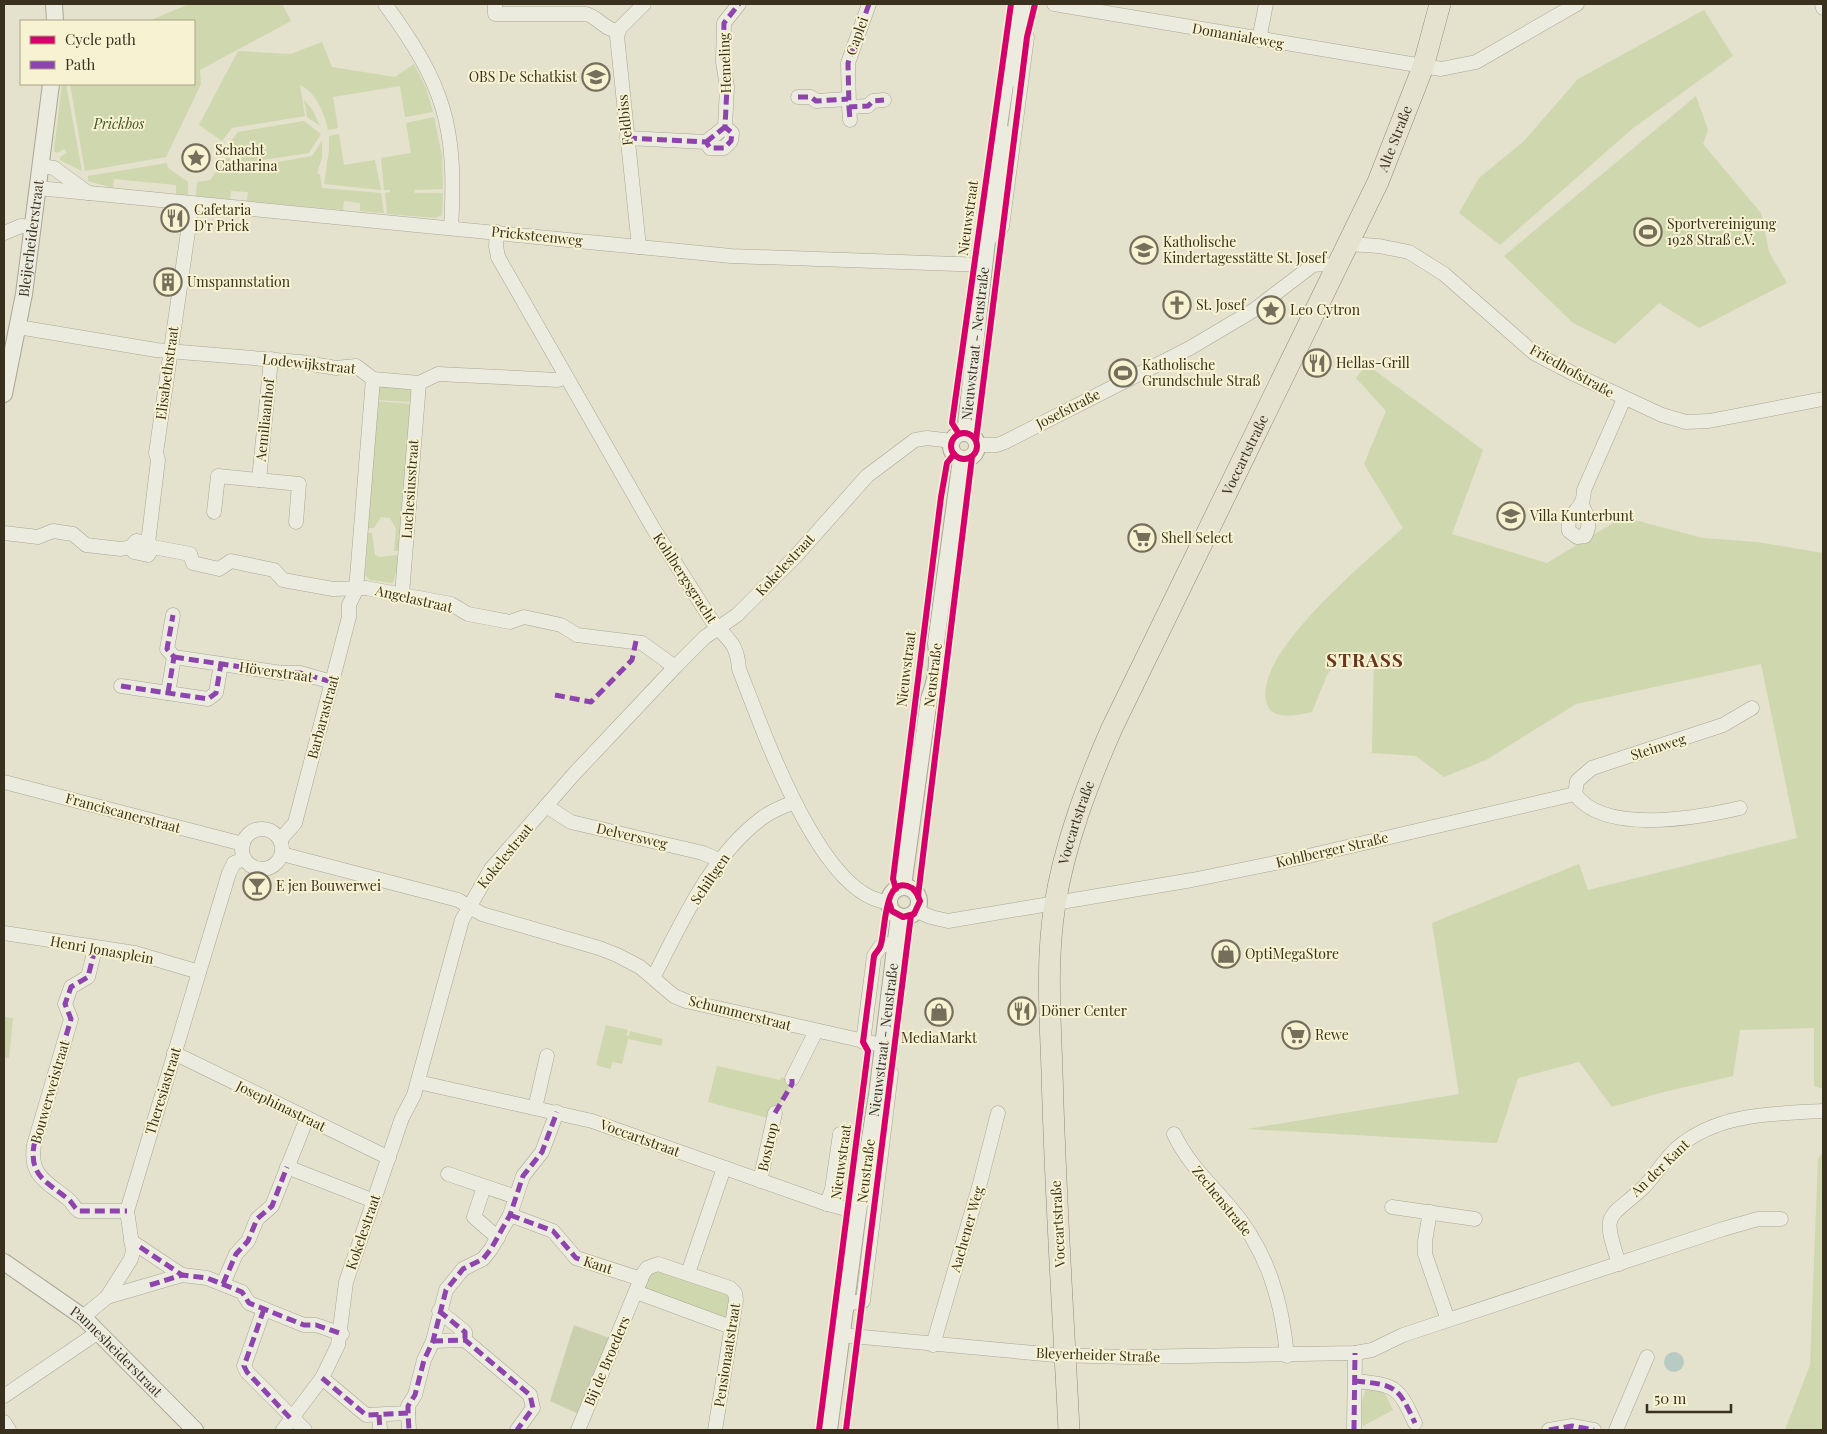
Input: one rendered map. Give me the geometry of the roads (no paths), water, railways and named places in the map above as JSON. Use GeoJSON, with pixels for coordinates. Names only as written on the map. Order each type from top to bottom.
{"type":"FeatureCollection","features":[{"type":"Feature","properties":{"kind":"main road","name":"Alte Straße"},"geometry":{"type":"LineString","coordinates":[[1335,269],[1378,182],[1423,67],[1440,4]]}},
{"type":"Feature","properties":{"kind":"main road","name":"Voccartstraße"},"geometry":{"type":"LineString","coordinates":[[1069,1430],[1054,1153],[1050,950],[1055,904],[1078,813],[1095,766],[1177,592],[1335,269]]}},
{"type":"Feature","properties":{"kind":"street"},"geometry":{"type":"LineString","coordinates":[[54,4],[55,20]]}},
{"type":"Feature","properties":{"kind":"street"},"geometry":{"type":"LineString","coordinates":[[385,4],[424,60],[442,104],[451,140],[450,228]]}},
{"type":"Feature","properties":{"kind":"street"},"geometry":{"type":"LineString","coordinates":[[495,9],[586,14],[595,17],[611,30],[618,32],[644,4]]}},
{"type":"Feature","properties":{"kind":"street","name":"Hemeling"},"geometry":{"type":"LineString","coordinates":[[627,138],[706,142],[710,148],[724,148],[731,142],[732,134],[725,127],[727,87],[723,62],[724,23],[738,4]]}},
{"type":"Feature","properties":{"kind":"street","name":"Caplei"},"geometry":{"type":"LineString","coordinates":[[849,109],[848,63],[869,4]]}},
{"type":"Feature","properties":{"kind":"street","name":"Domanialeweg"},"geometry":{"type":"LineString","coordinates":[[1054,4],[1259,40],[1441,69],[1476,62],[1577,4]]}},
{"type":"Feature","properties":{"kind":"street"},"geometry":{"type":"LineString","coordinates":[[1259,40],[1266,4]]}},
{"type":"Feature","properties":{"kind":"street"},"geometry":{"type":"LineString","coordinates":[[1822,4],[1823,8]]}},
{"type":"Feature","properties":{"kind":"street"},"geometry":{"type":"LineString","coordinates":[[987,241],[1002,227],[1027,37],[1020,12]]}},
{"type":"Feature","properties":{"kind":"street","name":"Nieuwstraat - Neustraße"},"geometry":{"type":"LineString","coordinates":[[959,437],[986,265],[987,241],[1002,134],[999,126],[1005,85],[1011,74],[1020,12]]}},
{"type":"Feature","properties":{"kind":"street","name":"Feldbiss"},"geometry":{"type":"LineString","coordinates":[[618,32],[639,247]]}},
{"type":"Feature","properties":{"kind":"street","name":"Bleijerheiderstraat"},"geometry":{"type":"LineString","coordinates":[[4,394],[18,327],[51,85]]}},
{"type":"Feature","properties":{"kind":"street"},"geometry":{"type":"LineString","coordinates":[[798,97],[811,97],[816,101],[849,109],[868,106],[873,101],[884,100]]}},
{"type":"Feature","properties":{"kind":"street","name":"Pricksteenweg"},"geometry":{"type":"LineString","coordinates":[[41,166],[54,168],[89,193]]}},
{"type":"Feature","properties":{"kind":"street","name":"Pricksteenweg"},"geometry":{"type":"LineString","coordinates":[[38,188],[731,256],[986,265]]}},
{"type":"Feature","properties":{"kind":"street","name":"Elisabethstraat"},"geometry":{"type":"LineString","coordinates":[[150,545],[158,460],[156,454],[192,204]]}},
{"type":"Feature","properties":{"kind":"street"},"geometry":{"type":"LineString","coordinates":[[4,232],[21,226],[33,227]]}},
{"type":"Feature","properties":{"kind":"street","name":"Kohlbergsgracht"},"geometry":{"type":"LineString","coordinates":[[497,232],[496,246],[498,257],[566,377],[653,528],[718,629],[729,636],[738,659],[739,669],[793,802],[841,873],[863,894],[873,900],[889,902]]}},
{"type":"Feature","properties":{"kind":"street","name":"Friedhofstraße"},"geometry":{"type":"LineString","coordinates":[[1348,244],[1394,248],[1417,256],[1444,274],[1534,353],[1624,399],[1662,416],[1686,422],[1737,416],[1823,399]]}},
{"type":"Feature","properties":{"kind":"street","name":"Josefstraße"},"geometry":{"type":"LineString","coordinates":[[978,445],[997,445],[1005,442],[1190,348],[1254,310],[1313,265],[1324,264],[1335,269]]}},
{"type":"Feature","properties":{"kind":"street","name":"Lodewijkstraat"},"geometry":{"type":"LineString","coordinates":[[18,327],[156,350],[170,349],[271,359],[336,368],[346,365],[356,366],[373,379],[419,383],[438,374],[558,380],[566,377]]}},
{"type":"Feature","properties":{"kind":"street","name":"Aemiliaanhof"},"geometry":{"type":"LineString","coordinates":[[259,480],[271,359]]}},
{"type":"Feature","properties":{"kind":"street"},"geometry":{"type":"LineString","coordinates":[[356,590],[373,379]]}},
{"type":"Feature","properties":{"kind":"street","name":"Luchesiusstraat"},"geometry":{"type":"LineString","coordinates":[[402,594],[419,383]]}},
{"type":"Feature","properties":{"kind":"street"},"geometry":{"type":"LineString","coordinates":[[1581,503],[1594,467],[1624,399]]}},
{"type":"Feature","properties":{"kind":"street"},"geometry":{"type":"LineString","coordinates":[[973,436],[978,445],[972,457],[961,459],[952,451],[959,437],[973,436]]}},
{"type":"Feature","properties":{"kind":"street","name":"Kokelestraat"},"geometry":{"type":"LineString","coordinates":[[283,1430],[322,1378],[338,1345],[342,1334],[346,1282],[402,1118],[411,1102],[418,1082],[449,965],[469,906],[491,869],[546,806],[675,668],[705,638],[730,622],[795,557],[867,476],[915,440],[959,437]]}},
{"type":"Feature","properties":{"kind":"street","name":"Neustraße"},"geometry":{"type":"LineString","coordinates":[[903,886],[929,699],[936,670],[938,654],[936,643],[961,459]]}},
{"type":"Feature","properties":{"kind":"street","name":"Aemiliaanhof"},"geometry":{"type":"LineString","coordinates":[[214,512],[218,476],[299,484],[296,522]]}},
{"type":"Feature","properties":{"kind":"street","name":"Angelastraat"},"geometry":{"type":"LineString","coordinates":[[4,533],[38,537],[53,531],[73,534],[86,544],[121,549],[131,547],[134,552],[148,555],[150,545],[190,554],[193,563],[219,569],[231,561],[274,570],[283,580],[333,589],[356,590],[366,588],[402,594],[452,604],[468,614],[510,622],[524,617],[561,625],[577,635],[642,643],[675,668]]}},
{"type":"Feature","properties":{"kind":"street","name":"Barbarastraat"},"geometry":{"type":"LineString","coordinates":[[280,840],[296,823],[349,616],[350,605],[356,590]]}},
{"type":"Feature","properties":{"kind":"street"},"geometry":{"type":"LineString","coordinates":[[168,693],[174,657],[167,649],[173,615]]}},
{"type":"Feature","properties":{"kind":"street","name":"Höverstraat"},"geometry":{"type":"LineString","coordinates":[[174,657],[300,673],[332,682]]}},
{"type":"Feature","properties":{"kind":"street","name":"Höverstraat"},"geometry":{"type":"LineString","coordinates":[[121,686],[208,699],[216,693],[221,664]]}},
{"type":"Feature","properties":{"kind":"street","name":"Steinweg"},"geometry":{"type":"LineString","coordinates":[[1575,794],[1577,781],[1592,768],[1723,725],[1752,708]]}},
{"type":"Feature","properties":{"kind":"street","name":"Franciscanerstraat"},"geometry":{"type":"LineString","coordinates":[[4,782],[243,844]]}},
{"type":"Feature","properties":{"kind":"street"},"geometry":{"type":"LineString","coordinates":[[1575,794],[1583,804],[1596,811],[1616,817],[1692,818],[1740,808]]}},
{"type":"Feature","properties":{"kind":"street","name":"Kohlberger Straße"},"geometry":{"type":"LineString","coordinates":[[917,911],[948,921],[1192,880],[1304,858],[1575,794]]}},
{"type":"Feature","properties":{"kind":"street","name":"Schiltgen"},"geometry":{"type":"LineString","coordinates":[[653,978],[700,890],[721,861],[749,829],[763,817],[793,802]]}},
{"type":"Feature","properties":{"kind":"street","name":"Delversweg"},"geometry":{"type":"LineString","coordinates":[[546,806],[571,822],[696,851],[721,861]]}},
{"type":"Feature","properties":{"kind":"street"},"geometry":{"type":"LineString","coordinates":[[260,830],[272,832],[280,840],[282,854],[277,864],[268,868],[252,866],[244,859],[243,844],[250,834],[260,830]]}},
{"type":"Feature","properties":{"kind":"street"},"geometry":{"type":"LineString","coordinates":[[282,854],[458,900],[469,906]]}},
{"type":"Feature","properties":{"kind":"street","name":"Theresiastraat"},"geometry":{"type":"LineString","coordinates":[[83,1317],[106,1297],[132,1259],[127,1211],[230,868],[234,863],[244,859]]}},
{"type":"Feature","properties":{"kind":"street"},"geometry":{"type":"LineString","coordinates":[[903,886],[912,888],[920,901],[917,911],[912,915],[899,916],[892,911],[889,902],[893,891],[903,886]]}},
{"type":"Feature","properties":{"kind":"street","name":"Schummerstraat"},"geometry":{"type":"LineString","coordinates":[[469,906],[482,914],[599,948],[640,967],[674,996],[686,1001],[863,1042],[882,1051]]}},
{"type":"Feature","properties":{"kind":"street","name":"Nieuwstraat - Neustraße"},"geometry":{"type":"LineString","coordinates":[[829,1430],[899,916]]}},
{"type":"Feature","properties":{"kind":"street","name":"Henri Jonasplein"},"geometry":{"type":"LineString","coordinates":[[4,933],[96,949],[135,953],[199,972]]}},
{"type":"Feature","properties":{"kind":"street"},"geometry":{"type":"LineString","coordinates":[[863,1042],[874,956],[880,948],[897,941]]}},
{"type":"Feature","properties":{"kind":"street","name":"Bouwerweistraat"},"geometry":{"type":"LineString","coordinates":[[96,949],[88,977],[71,987],[66,1004],[71,1019],[34,1145],[33,1162],[40,1177],[73,1203],[79,1211],[127,1211]]}},
{"type":"Feature","properties":{"kind":"street"},"geometry":{"type":"LineString","coordinates":[[792,1079],[816,1032]]}},
{"type":"Feature","properties":{"kind":"street","name":"Neustraße"},"geometry":{"type":"LineString","coordinates":[[845,1304],[863,1301],[891,1073],[882,1051]]}},
{"type":"Feature","properties":{"kind":"street","name":"Josephinastraat"},"geometry":{"type":"LineString","coordinates":[[174,1053],[389,1158]]}},
{"type":"Feature","properties":{"kind":"street"},"geometry":{"type":"LineString","coordinates":[[535,1108],[547,1056]]}},
{"type":"Feature","properties":{"kind":"street","name":"Voccartstraat"},"geometry":{"type":"LineString","coordinates":[[418,1082],[458,1093],[557,1112],[592,1121],[826,1204],[858,1212]]}},
{"type":"Feature","properties":{"kind":"street"},"geometry":{"type":"LineString","coordinates":[[409,1430],[408,1406],[415,1395],[424,1360],[433,1341],[439,1311],[449,1284],[463,1269],[483,1258],[498,1238],[510,1215],[523,1176],[542,1152],[557,1112]]}},
{"type":"Feature","properties":{"kind":"street","name":"An der Kant"},"geometry":{"type":"LineString","coordinates":[[1619,1264],[1611,1241],[1609,1220],[1614,1210],[1645,1186],[1676,1149],[1696,1135],[1729,1120],[1765,1115],[1822,1112]]}},
{"type":"Feature","properties":{"kind":"street","name":"Bostrop"},"geometry":{"type":"LineString","coordinates":[[760,1181],[775,1113]]}},
{"type":"Feature","properties":{"kind":"street","name":"Aachener Weg"},"geometry":{"type":"LineString","coordinates":[[933,1345],[979,1187],[998,1113]]}},
{"type":"Feature","properties":{"kind":"street"},"geometry":{"type":"LineString","coordinates":[[223,1284],[236,1254],[248,1241],[257,1219],[272,1206],[307,1118]]}},
{"type":"Feature","properties":{"kind":"street"},"geometry":{"type":"LineString","coordinates":[[826,1204],[832,1189],[840,1134]]}},
{"type":"Feature","properties":{"kind":"street","name":"Zechenstraße"},"geometry":{"type":"LineString","coordinates":[[1174,1134],[1184,1155],[1231,1208],[1260,1249],[1277,1293],[1287,1356]]}},
{"type":"Feature","properties":{"kind":"street"},"geometry":{"type":"LineString","coordinates":[[287,1167],[374,1201]]}},
{"type":"Feature","properties":{"kind":"street"},"geometry":{"type":"LineString","coordinates":[[688,1273],[724,1168]]}},
{"type":"Feature","properties":{"kind":"street"},"geometry":{"type":"LineString","coordinates":[[448,1174],[516,1197]]}},
{"type":"Feature","properties":{"kind":"street"},"geometry":{"type":"LineString","coordinates":[[484,1187],[474,1217],[498,1238]]}},
{"type":"Feature","properties":{"kind":"street"},"geometry":{"type":"LineString","coordinates":[[1392,1207],[1474,1219]]}},
{"type":"Feature","properties":{"kind":"street"},"geometry":{"type":"LineString","coordinates":[[1430,1212],[1425,1240],[1425,1254],[1448,1320]]}},
{"type":"Feature","properties":{"kind":"street","name":"Kant"},"geometry":{"type":"LineString","coordinates":[[510,1215],[553,1232],[576,1258],[638,1286]]}},
{"type":"Feature","properties":{"kind":"street"},"geometry":{"type":"LineString","coordinates":[[1354,1430],[1355,1353],[1372,1350],[1403,1335],[1723,1229],[1758,1219],[1781,1219]]}},
{"type":"Feature","properties":{"kind":"street"},"geometry":{"type":"LineString","coordinates":[[131,1241],[182,1275]]}},
{"type":"Feature","properties":{"kind":"street","name":"Pannesheiderstraat"},"geometry":{"type":"LineString","coordinates":[[4,1262],[83,1317],[195,1430]]}},
{"type":"Feature","properties":{"kind":"street","name":"Bij de Broeders"},"geometry":{"type":"LineString","coordinates":[[578,1430],[647,1268],[658,1264],[688,1273]]}},
{"type":"Feature","properties":{"kind":"street","name":"Pensionaatstraat"},"geometry":{"type":"LineString","coordinates":[[688,1273],[734,1290],[736,1297],[715,1430]]}},
{"type":"Feature","properties":{"kind":"street"},"geometry":{"type":"LineString","coordinates":[[106,1297],[182,1275],[207,1278],[242,1292],[249,1303],[304,1325],[316,1325],[342,1334]]}},
{"type":"Feature","properties":{"kind":"street"},"geometry":{"type":"LineString","coordinates":[[638,1286],[732,1327]]}},
{"type":"Feature","properties":{"kind":"street"},"geometry":{"type":"LineString","coordinates":[[264,1309],[244,1366],[247,1372],[291,1419],[305,1430]]}},
{"type":"Feature","properties":{"kind":"street"},"geometry":{"type":"LineString","coordinates":[[439,1311],[465,1332],[465,1340]]}},
{"type":"Feature","properties":{"kind":"street"},"geometry":{"type":"LineString","coordinates":[[4,1396],[97,1333]]}},
{"type":"Feature","properties":{"kind":"street","name":"Bleyerheider Straße"},"geometry":{"type":"LineString","coordinates":[[841,1335],[933,1345],[1066,1355],[1130,1357],[1287,1356],[1355,1353]]}},
{"type":"Feature","properties":{"kind":"street"},"geometry":{"type":"LineString","coordinates":[[433,1341],[465,1340],[530,1395],[532,1408],[516,1430]]}},
{"type":"Feature","properties":{"kind":"street"},"geometry":{"type":"LineString","coordinates":[[1616,1430],[1647,1357]]}},
{"type":"Feature","properties":{"kind":"street"},"geometry":{"type":"LineString","coordinates":[[322,1378],[366,1415],[408,1412]]}},
{"type":"Feature","properties":{"kind":"street"},"geometry":{"type":"LineString","coordinates":[[1356,1381],[1387,1384],[1393,1387],[1407,1406],[1415,1423]]}},
{"type":"Feature","properties":{"kind":"street"},"geometry":{"type":"LineString","coordinates":[[379,1415],[380,1430]]}},
{"type":"Feature","properties":{"kind":"street"},"geometry":{"type":"LineString","coordinates":[[4,1422],[9,1430]]}},
{"type":"Feature","properties":{"kind":"street"},"geometry":{"type":"LineString","coordinates":[[1549,1430],[1572,1426],[1594,1430]]}},
{"type":"Feature","properties":{"kind":"place","name":"OBS De Schatkist"},"geometry":{"type":"Point","coordinates":[596,77]}},
{"type":"Feature","properties":{"kind":"place","name":"Schacht Catharina"},"geometry":{"type":"Point","coordinates":[196,158]}},
{"type":"Feature","properties":{"kind":"place","name":"Cafetaria D'r Prick"},"geometry":{"type":"Point","coordinates":[175,218]}},
{"type":"Feature","properties":{"kind":"place","name":"Sportvereinigung 1928 Straß e.V."},"geometry":{"type":"Point","coordinates":[1648,232]}},
{"type":"Feature","properties":{"kind":"place","name":"Katholische Kindertagesstätte St. Josef"},"geometry":{"type":"Point","coordinates":[1144,250]}},
{"type":"Feature","properties":{"kind":"place","name":"Umspannstation"},"geometry":{"type":"Point","coordinates":[168,282]}},
{"type":"Feature","properties":{"kind":"place","name":"St. Josef"},"geometry":{"type":"Point","coordinates":[1177,305]}},
{"type":"Feature","properties":{"kind":"place","name":"Leo Cytron"},"geometry":{"type":"Point","coordinates":[1271,310]}},
{"type":"Feature","properties":{"kind":"place","name":"Hellas-Grill"},"geometry":{"type":"Point","coordinates":[1317,363]}},
{"type":"Feature","properties":{"kind":"place","name":"Katholische Grundschule Straß"},"geometry":{"type":"Point","coordinates":[1123,373]}},
{"type":"Feature","properties":{"kind":"place","name":"Villa Kunterbunt"},"geometry":{"type":"Point","coordinates":[1511,516]}},
{"type":"Feature","properties":{"kind":"place","name":"Shell Select"},"geometry":{"type":"Point","coordinates":[1142,538]}},
{"type":"Feature","properties":{"kind":"place","name":"E jen Bouwerwei"},"geometry":{"type":"Point","coordinates":[257,886]}},
{"type":"Feature","properties":{"kind":"place","name":"OptiMegaStore"},"geometry":{"type":"Point","coordinates":[1226,954]}},
{"type":"Feature","properties":{"kind":"place","name":"Döner Center"},"geometry":{"type":"Point","coordinates":[1022,1011]}},
{"type":"Feature","properties":{"kind":"place","name":"MediaMarkt"},"geometry":{"type":"Point","coordinates":[939,1012]}},
{"type":"Feature","properties":{"kind":"place","name":"Rewe"},"geometry":{"type":"Point","coordinates":[1296,1035]}},
{"type":"Feature","properties":{"kind":"district","name":"STRASS"},"geometry":{"type":"Point","coordinates":[1365,660]}},
{"type":"Feature","properties":{"kind":"park label","name":"Prickbos"},"geometry":{"type":"Point","coordinates":[119,124]}}]}
